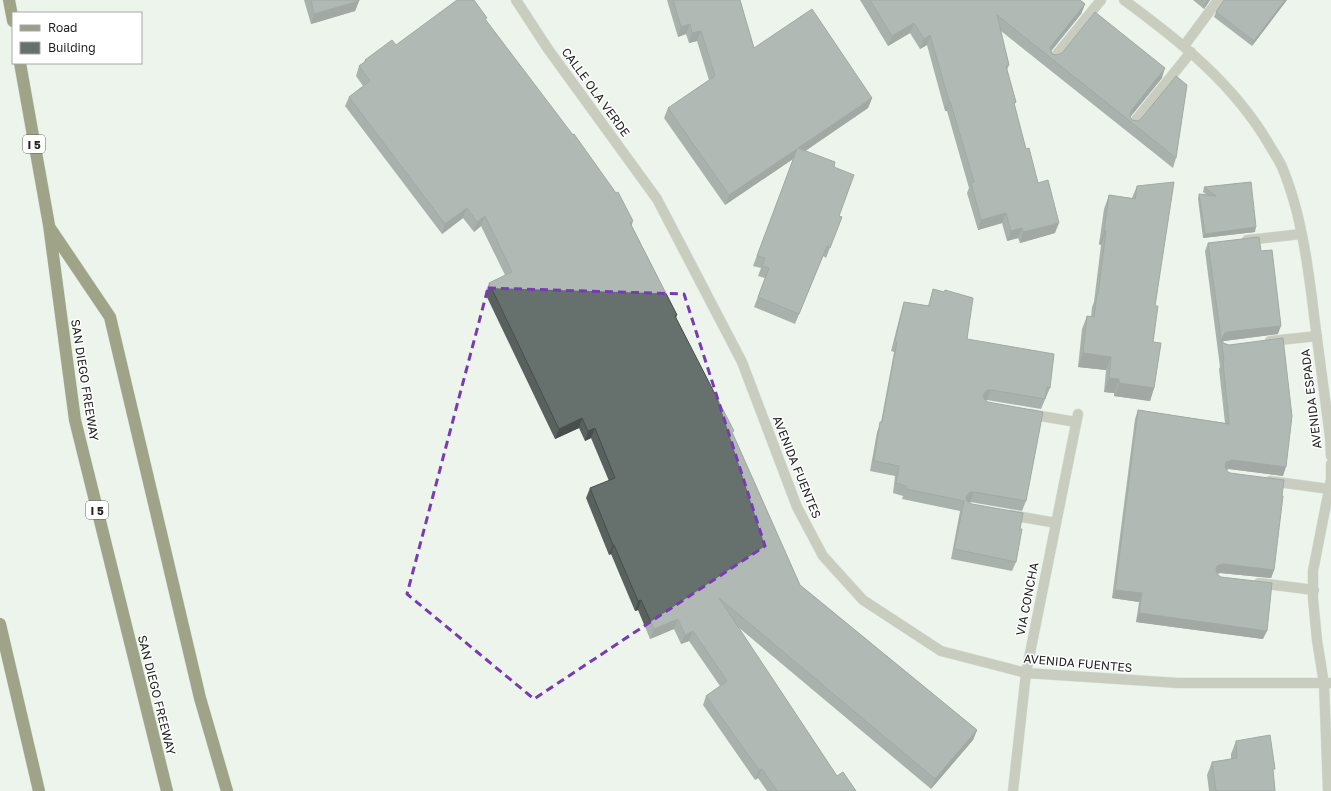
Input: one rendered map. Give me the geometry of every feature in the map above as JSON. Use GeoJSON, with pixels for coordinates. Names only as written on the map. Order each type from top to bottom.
{"type":"FeatureCollection","features":[{"type":"Feature","properties":{"kind":"highway"},"geometry":{"type":"LineString","coordinates":[[9,0],[12,16]]}},
{"type":"Feature","properties":{"kind":"highway","name":"SAN DIEGO FREEWAY"},"geometry":{"type":"LineString","coordinates":[[20,64],[48,225],[75,420],[167,791]]}},
{"type":"Feature","properties":{"kind":"highway"},"geometry":{"type":"LineString","coordinates":[[48,225],[110,317],[200,698],[227,791]]}},
{"type":"Feature","properties":{"kind":"highway"},"geometry":{"type":"LineString","coordinates":[[0,624],[39,791]]}},
{"type":"Feature","properties":{"kind":"street","name":"CALLE OLA VERDE"},"geometry":{"type":"LineString","coordinates":[[516,0],[548,49],[657,199]]}},
{"type":"Feature","properties":{"kind":"street"},"geometry":{"type":"LineString","coordinates":[[1053,59],[1101,0]]}},
{"type":"Feature","properties":{"kind":"street","name":"AVENIDA ESPADA"},"geometry":{"type":"LineString","coordinates":[[1124,0],[1188,49],[1222,81],[1261,130],[1282,167],[1294,203],[1302,234],[1311,284],[1331,456]]}},
{"type":"Feature","properties":{"kind":"street"},"geometry":{"type":"LineString","coordinates":[[1132,125],[1188,49],[1218,0]]}},
{"type":"Feature","properties":{"kind":"street","name":"AVENIDA FUENTES"},"geometry":{"type":"LineString","coordinates":[[657,199],[742,362],[797,507],[823,556],[863,600],[941,651],[1026,673],[1178,683],[1328,684]]}},
{"type":"Feature","properties":{"kind":"street"},"geometry":{"type":"LineString","coordinates":[[1234,242],[1302,234]]}},
{"type":"Feature","properties":{"kind":"street"},"geometry":{"type":"LineString","coordinates":[[1263,342],[1317,336]]}},
{"type":"Feature","properties":{"kind":"street","name":"VIA CONCHA"},"geometry":{"type":"LineString","coordinates":[[1013,791],[1026,673],[1077,418],[1016,411]]}},
{"type":"Feature","properties":{"kind":"street","name":"AVENIDA ESPADA"},"geometry":{"type":"LineString","coordinates":[[1328,791],[1328,684],[1316,640],[1313,571],[1331,464]]}},
{"type":"Feature","properties":{"kind":"street"},"geometry":{"type":"LineString","coordinates":[[1259,480],[1328,489]]}},
{"type":"Feature","properties":{"kind":"street"},"geometry":{"type":"LineString","coordinates":[[998,513],[1056,523]]}},
{"type":"Feature","properties":{"kind":"street"},"geometry":{"type":"LineString","coordinates":[[1250,582],[1314,590]]}},
{"type":"Feature","properties":{"kind":"highlighted area"},"geometry":{"type":"Polygon","coordinates":[[[488,288],[684,294],[765,546],[534,699],[407,594],[488,288]]]}},
{"type":"Feature","properties":{"kind":"building"},"geometry":{"type":"Polygon","coordinates":[[[311,0],[359,0],[359,1],[314,14],[311,0]]]}},
{"type":"Feature","properties":{"kind":"building"},"geometry":{"type":"Polygon","coordinates":[[[457,0],[474,0],[487,18],[485,19],[573,135],[574,134],[616,193],[618,192],[633,221],[630,223],[677,315],[675,316],[734,431],[732,432],[800,585],[977,730],[935,779],[719,598],[837,776],[843,772],[856,791],[777,791],[762,769],[759,770],[706,696],[727,681],[693,631],[685,635],[678,619],[654,629],[641,600],[638,601],[590,488],[615,478],[595,428],[588,431],[582,418],[559,429],[489,283],[512,272],[485,216],[477,222],[467,208],[445,224],[349,97],[370,81],[359,66],[366,61],[365,60],[392,40],[396,45],[457,0]]]}},
{"type":"Feature","properties":{"kind":"building"},"geometry":{"type":"Polygon","coordinates":[[[673,0],[740,0],[754,48],[812,9],[872,98],[798,148],[835,162],[834,167],[854,175],[839,216],[842,217],[830,248],[827,246],[799,314],[758,297],[769,268],[762,266],[765,258],[757,256],[797,149],[729,195],[668,108],[715,76],[701,31],[692,33],[690,24],[681,27],[673,0]]]}},
{"type":"Feature","properties":{"kind":"building"},"geometry":{"type":"Polygon","coordinates":[[[870,0],[1080,0],[1085,4],[1050,48],[1052,54],[1056,55],[1062,53],[1095,12],[1165,68],[1131,111],[1130,117],[1132,120],[1138,121],[1141,119],[1176,76],[1187,85],[1176,158],[997,15],[1009,65],[1006,66],[1016,102],[1014,103],[1026,149],[1029,148],[1038,183],[1048,180],[1059,223],[1023,232],[1022,228],[1011,231],[1006,213],[981,220],[971,183],[974,182],[930,35],[924,39],[914,23],[892,36],[870,0]]]}},
{"type":"Feature","properties":{"kind":"building"},"geometry":{"type":"Polygon","coordinates":[[[1201,0],[1208,0],[1205,4],[1201,0]]]}},
{"type":"Feature","properties":{"kind":"building"},"geometry":{"type":"Polygon","coordinates":[[[1224,0],[1285,0],[1254,41],[1216,12],[1224,0]]]}},
{"type":"Feature","properties":{"kind":"building"},"geometry":{"type":"Polygon","coordinates":[[[1174,182],[1155,306],[1158,306],[1153,342],[1161,343],[1154,388],[1119,383],[1119,379],[1109,378],[1111,357],[1083,353],[1087,316],[1094,317],[1098,294],[1109,195],[1135,199],[1137,186],[1174,182]]]}},
{"type":"Feature","properties":{"kind":"building"},"geometry":{"type":"Polygon","coordinates":[[[1251,182],[1256,227],[1205,234],[1199,194],[1216,196],[1204,187],[1251,182]]]}},
{"type":"Feature","properties":{"kind":"building"},"geometry":{"type":"Polygon","coordinates":[[[1259,237],[1261,251],[1272,250],[1281,326],[1227,332],[1224,334],[1222,339],[1223,343],[1229,345],[1283,338],[1292,416],[1286,467],[1232,460],[1226,462],[1225,466],[1227,471],[1230,473],[1284,480],[1274,570],[1223,564],[1217,566],[1216,570],[1218,575],[1221,577],[1272,583],[1267,631],[1139,613],[1142,593],[1115,590],[1138,410],[1229,424],[1224,361],[1208,243],[1259,237]]]}},
{"type":"Feature","properties":{"kind":"building"},"geometry":{"type":"Polygon","coordinates":[[[933,289],[944,292],[945,290],[973,298],[967,339],[1054,354],[1050,388],[1047,387],[1045,399],[991,390],[987,390],[983,395],[984,399],[988,402],[1043,412],[1026,501],[974,492],[970,492],[966,497],[967,501],[972,504],[1023,513],[1020,529],[1022,529],[1016,562],[954,549],[964,501],[906,489],[906,486],[896,483],[899,466],[874,461],[880,422],[882,422],[897,342],[895,341],[904,302],[929,306],[933,289]]]}},
{"type":"Feature","properties":{"kind":"building"},"geometry":{"type":"Polygon","coordinates":[[[1270,735],[1275,769],[1273,769],[1275,791],[1216,791],[1212,762],[1237,758],[1236,741],[1270,735]]]}}]}
